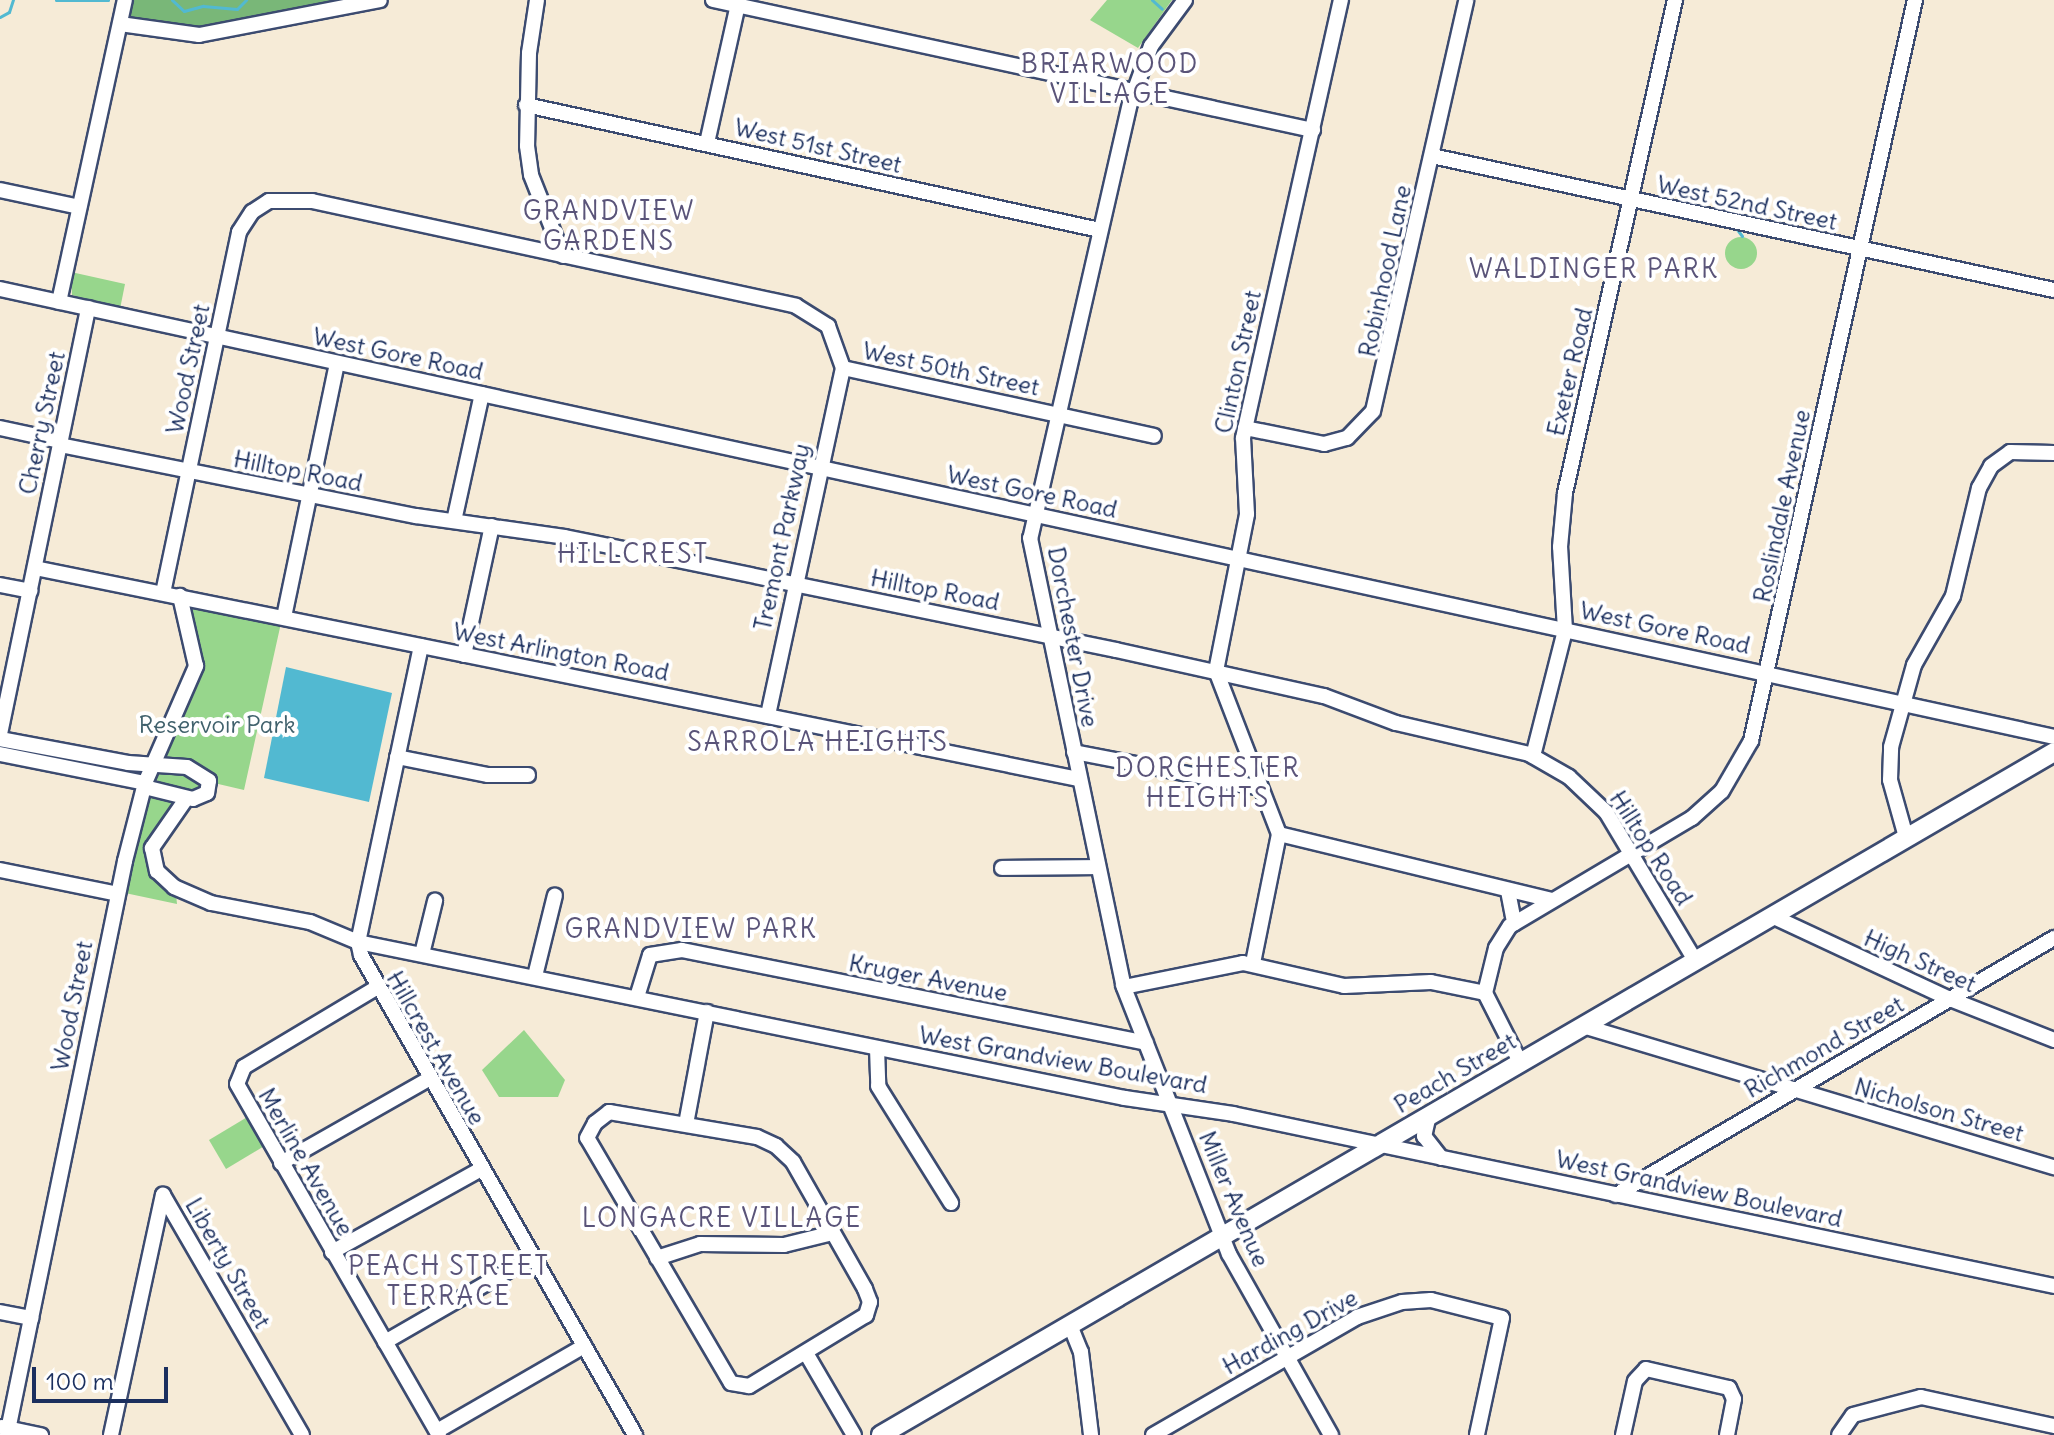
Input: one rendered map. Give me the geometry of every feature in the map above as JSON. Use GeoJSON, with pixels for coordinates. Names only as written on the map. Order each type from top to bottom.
{"type":"FeatureCollection","features":[{"type":"Feature","properties":{"kind":"main road","name":"Peach Street"},"geometry":{"type":"LineString","coordinates":[[881,1435],[2054,752]]}},
{"type":"Feature","properties":{"kind":"street"},"geometry":{"type":"LineString","coordinates":[[59,302],[125,0]]}},
{"type":"Feature","properties":{"kind":"street"},"geometry":{"type":"LineString","coordinates":[[120,24],[199,35],[380,0]]}},
{"type":"Feature","properties":{"kind":"street"},"geometry":{"type":"LineString","coordinates":[[537,0],[526,105],[531,175],[563,256]]}},
{"type":"Feature","properties":{"kind":"street"},"geometry":{"type":"LineString","coordinates":[[713,0],[739,3],[1313,130]]}},
{"type":"Feature","properties":{"kind":"street","name":"Dorchester Drive"},"geometry":{"type":"LineString","coordinates":[[1170,1104],[1124,987],[1030,538],[1133,92],[1151,46],[1185,0]]}},
{"type":"Feature","properties":{"kind":"street","name":"Clinton Street"},"geometry":{"type":"LineString","coordinates":[[1216,671],[1247,514],[1245,428],[1341,0]]}},
{"type":"Feature","properties":{"kind":"street","name":"Robinhood Lane"},"geometry":{"type":"LineString","coordinates":[[1245,428],[1318,444],[1347,438],[1368,420],[1385,373],[1466,0]]}},
{"type":"Feature","properties":{"kind":"street","name":"Exeter Road"},"geometry":{"type":"LineString","coordinates":[[1533,756],[1565,630],[1560,547],[1565,493],[1675,0]]}},
{"type":"Feature","properties":{"kind":"street","name":"Roslindale Avenue"},"geometry":{"type":"LineString","coordinates":[[1485,993],[1496,948],[1514,923],[1692,818],[1722,791],[1751,741],[1915,0]]}},
{"type":"Feature","properties":{"kind":"street"},"geometry":{"type":"LineString","coordinates":[[707,143],[739,3]]}},
{"type":"Feature","properties":{"kind":"street","name":"West 51st Street"},"geometry":{"type":"LineString","coordinates":[[526,105],[1100,230]]}},
{"type":"Feature","properties":{"kind":"street","name":"West 52nd Street"},"geometry":{"type":"LineString","coordinates":[[1432,156],[2054,290]]}},
{"type":"Feature","properties":{"kind":"street"},"geometry":{"type":"LineString","coordinates":[[0,190],[79,207]]}},
{"type":"Feature","properties":{"kind":"street","name":"West 50th Street"},"geometry":{"type":"LineString","coordinates":[[258,207],[296,198],[809,311],[835,337],[843,368],[1154,436]]}},
{"type":"Feature","properties":{"kind":"street","name":"Wood Street"},"geometry":{"type":"LineString","coordinates":[[163,593],[237,237],[258,207]]}},
{"type":"Feature","properties":{"kind":"street","name":"West Gore Road"},"geometry":{"type":"LineString","coordinates":[[0,289],[2054,737]]}},
{"type":"Feature","properties":{"kind":"street","name":"Cherry Street"},"geometry":{"type":"LineString","coordinates":[[0,736],[88,308]]}},
{"type":"Feature","properties":{"kind":"street"},"geometry":{"type":"LineString","coordinates":[[284,617],[337,363]]}},
{"type":"Feature","properties":{"kind":"street","name":"Tremont Parkway"},"geometry":{"type":"LineString","coordinates":[[768,716],[843,368]]}},
{"type":"Feature","properties":{"kind":"street"},"geometry":{"type":"LineString","coordinates":[[454,521],[482,394]]}},
{"type":"Feature","properties":{"kind":"street","name":"Hilltop Road"},"geometry":{"type":"LineString","coordinates":[[0,428],[309,496],[492,526],[794,584],[1216,671],[1324,696],[1396,723],[1533,756],[1597,802],[1695,960]]}},
{"type":"Feature","properties":{"kind":"street"},"geometry":{"type":"LineString","coordinates":[[1906,837],[1889,768],[1902,704],[1917,657],[1953,596],[1982,480],[2002,456],[2018,450],[2054,453]]}},
{"type":"Feature","properties":{"kind":"street"},"geometry":{"type":"LineString","coordinates":[[464,655],[492,526]]}},
{"type":"Feature","properties":{"kind":"street","name":"West Arlington Road"},"geometry":{"type":"LineString","coordinates":[[35,568],[1079,779]]}},
{"type":"Feature","properties":{"kind":"street"},"geometry":{"type":"LineString","coordinates":[[0,585],[30,591]]}},
{"type":"Feature","properties":{"kind":"street","name":"Wood Street"},"geometry":{"type":"LineString","coordinates":[[5,1430],[118,894],[144,785],[196,666],[180,596]]}},
{"type":"Feature","properties":{"kind":"street"},"geometry":{"type":"LineString","coordinates":[[358,942],[421,646]]}},
{"type":"Feature","properties":{"kind":"street"},"geometry":{"type":"LineString","coordinates":[[1216,671],[1279,834],[1253,963]]}},
{"type":"Feature","properties":{"kind":"street"},"geometry":{"type":"LineString","coordinates":[[0,736],[152,765]]}},
{"type":"Feature","properties":{"kind":"street"},"geometry":{"type":"LineString","coordinates":[[1074,752],[1261,788]]}},
{"type":"Feature","properties":{"kind":"street"},"geometry":{"type":"LineString","coordinates":[[0,754],[144,785],[186,799]]}},
{"type":"Feature","properties":{"kind":"street"},"geometry":{"type":"LineString","coordinates":[[397,757],[488,775],[528,775]]}},
{"type":"Feature","properties":{"kind":"street","name":"West Grandview Boulevard"},"geometry":{"type":"LineString","coordinates":[[152,765],[207,775],[207,793],[186,799],[152,848],[157,871],[174,887],[211,903],[310,922],[358,942],[877,1048],[1378,1145],[2054,1286]]}},
{"type":"Feature","properties":{"kind":"street"},"geometry":{"type":"LineString","coordinates":[[1279,834],[1551,900]]}},
{"type":"Feature","properties":{"kind":"street"},"geometry":{"type":"LineString","coordinates":[[1002,868],[1097,867]]}},
{"type":"Feature","properties":{"kind":"street"},"geometry":{"type":"LineString","coordinates":[[0,870],[118,894]]}},
{"type":"Feature","properties":{"kind":"street"},"geometry":{"type":"LineString","coordinates":[[1508,891],[1514,923]]}},
{"type":"Feature","properties":{"kind":"street"},"geometry":{"type":"LineString","coordinates":[[535,976],[555,895]]}},
{"type":"Feature","properties":{"kind":"street"},"geometry":{"type":"LineString","coordinates":[[422,954],[435,901]]}},
{"type":"Feature","properties":{"kind":"street","name":"High Street"},"geometry":{"type":"LineString","coordinates":[[1772,916],[1950,999],[2054,1040]]}},
{"type":"Feature","properties":{"kind":"street","name":"Richmond Street"},"geometry":{"type":"LineString","coordinates":[[1616,1195],[2054,938]]}},
{"type":"Feature","properties":{"kind":"street","name":"Hillcrest Avenue"},"geometry":{"type":"LineString","coordinates":[[358,942],[376,988],[635,1435]]}},
{"type":"Feature","properties":{"kind":"street","name":"Kruger Avenue"},"geometry":{"type":"LineString","coordinates":[[637,997],[650,955],[682,950],[1146,1043]]}},
{"type":"Feature","properties":{"kind":"street"},"geometry":{"type":"LineString","coordinates":[[1124,987],[1253,963],[1344,986],[1431,982],[1485,993],[1520,1062]]}},
{"type":"Feature","properties":{"kind":"street","name":"Merline Avenue"},"geometry":{"type":"LineString","coordinates":[[376,988],[244,1067],[237,1076],[241,1094],[438,1433]]}},
{"type":"Feature","properties":{"kind":"street"},"geometry":{"type":"LineString","coordinates":[[686,1124],[707,1012]]}},
{"type":"Feature","properties":{"kind":"street","name":"Nicholson Street"},"geometry":{"type":"LineString","coordinates":[[1583,1026],[2054,1167]]}},
{"type":"Feature","properties":{"kind":"street"},"geometry":{"type":"LineString","coordinates":[[877,1048],[878,1086],[951,1203]]}},
{"type":"Feature","properties":{"kind":"street"},"geometry":{"type":"LineString","coordinates":[[281,1163],[429,1079]]}},
{"type":"Feature","properties":{"kind":"street","name":"Miller Avenue"},"geometry":{"type":"LineString","coordinates":[[1170,1104],[1224,1235],[1331,1435]]}},
{"type":"Feature","properties":{"kind":"street"},"geometry":{"type":"LineString","coordinates":[[614,1111],[686,1124],[776,1146],[793,1162],[868,1295],[869,1309],[857,1324],[749,1386],[736,1386],[726,1379],[587,1138],[598,1119],[614,1111]]}},
{"type":"Feature","properties":{"kind":"street"},"geometry":{"type":"LineString","coordinates":[[1429,1115],[1426,1142],[1441,1158]]}},
{"type":"Feature","properties":{"kind":"street"},"geometry":{"type":"LineString","coordinates":[[332,1252],[481,1169]]}},
{"type":"Feature","properties":{"kind":"street","name":"Liberty Street"},"geometry":{"type":"LineString","coordinates":[[111,1435],[163,1195],[302,1435]]}},
{"type":"Feature","properties":{"kind":"street"},"geometry":{"type":"LineString","coordinates":[[657,1258],[700,1244],[784,1245],[833,1233]]}},
{"type":"Feature","properties":{"kind":"street"},"geometry":{"type":"LineString","coordinates":[[385,1342],[532,1257]]}},
{"type":"Feature","properties":{"kind":"street","name":"Harding Drive"},"geometry":{"type":"LineString","coordinates":[[1153,1435],[1357,1317],[1402,1302],[1431,1300],[1502,1318],[1477,1435]]}},
{"type":"Feature","properties":{"kind":"street"},"geometry":{"type":"LineString","coordinates":[[0,1312],[31,1318]]}},
{"type":"Feature","properties":{"kind":"street"},"geometry":{"type":"LineString","coordinates":[[1070,1325],[1081,1352],[1091,1435]]}},
{"type":"Feature","properties":{"kind":"street"},"geometry":{"type":"LineString","coordinates":[[438,1433],[584,1346]]}},
{"type":"Feature","properties":{"kind":"street"},"geometry":{"type":"LineString","coordinates":[[806,1353],[854,1435]]}},
{"type":"Feature","properties":{"kind":"street"},"geometry":{"type":"LineString","coordinates":[[1623,1435],[1635,1381],[1646,1369],[1729,1388],[1734,1399],[1727,1435]]}},
{"type":"Feature","properties":{"kind":"street"},"geometry":{"type":"LineString","coordinates":[[1839,1435],[1855,1414],[1930,1398],[2054,1426]]}},
{"type":"Feature","properties":{"kind":"street"},"geometry":{"type":"LineString","coordinates":[[5,1430],[41,1435]]}},
{"type":"Feature","properties":{"kind":"green space"},"geometry":{"type":"Polygon","coordinates":[[[130,0],[357,0],[212,30],[128,18],[130,0]]]}},
{"type":"Feature","properties":{"kind":"green space"},"geometry":{"type":"Polygon","coordinates":[[[1107,0],[1172,0],[1138,48],[1090,20],[1107,0]]]}},
{"type":"Feature","properties":{"kind":"green space"},"geometry":{"type":"Polygon","coordinates":[[[1741,237],[1752,242],[1757,253],[1752,264],[1741,269],[1730,264],[1725,253],[1730,242],[1741,237]]]}},
{"type":"Feature","properties":{"kind":"green space"},"geometry":{"type":"Polygon","coordinates":[[[71,272],[125,284],[120,309],[72,295],[71,272]]]}},
{"type":"Feature","properties":{"kind":"green space","name":"Reservoir Park"},"geometry":{"type":"Polygon","coordinates":[[[191,605],[281,623],[244,790],[214,783],[208,770],[163,755],[201,661],[191,605]]]}},
{"type":"Feature","properties":{"kind":"green space"},"geometry":{"type":"Polygon","coordinates":[[[164,768],[204,779],[201,794],[159,786],[156,776],[164,768]]]}},
{"type":"Feature","properties":{"kind":"green space"},"geometry":{"type":"Polygon","coordinates":[[[149,795],[176,804],[150,841],[151,868],[158,883],[176,894],[177,904],[125,893],[149,795]]]}},
{"type":"Feature","properties":{"kind":"green space"},"geometry":{"type":"Polygon","coordinates":[[[524,1030],[565,1080],[558,1097],[499,1097],[482,1070],[524,1030]]]}},
{"type":"Feature","properties":{"kind":"green space"},"geometry":{"type":"Polygon","coordinates":[[[249,1116],[266,1145],[226,1169],[209,1140],[249,1116]]]}},
{"type":"Feature","properties":{"kind":"water"},"geometry":{"type":"Polygon","coordinates":[[[286,667],[392,693],[369,802],[264,778],[286,667]]]}},
{"type":"Feature","properties":{"kind":"waterway"},"geometry":{"type":"LineString","coordinates":[[0,17],[9,12],[13,0]]}},
{"type":"Feature","properties":{"kind":"waterway"},"geometry":{"type":"LineString","coordinates":[[56,0],[108,0]]}},
{"type":"Feature","properties":{"kind":"waterway"},"geometry":{"type":"LineString","coordinates":[[172,0],[184,11],[203,6],[237,9],[246,0]]}},
{"type":"Feature","properties":{"kind":"waterway"},"geometry":{"type":"LineString","coordinates":[[1152,0],[1162,9]]}},
{"type":"Feature","properties":{"kind":"waterway"},"geometry":{"type":"LineString","coordinates":[[1736,228],[1742,236]]}},
{"type":"Feature","properties":{"kind":"district","name":"BRIARWOOD VILLAGE"},"geometry":{"type":"Point","coordinates":[1110,79]}},
{"type":"Feature","properties":{"kind":"district","name":"GRANDVIEW GARDENS"},"geometry":{"type":"Point","coordinates":[609,226]}},
{"type":"Feature","properties":{"kind":"district","name":"WALDINGER PARK"},"geometry":{"type":"Point","coordinates":[1594,269]}},
{"type":"Feature","properties":{"kind":"district","name":"HILLCREST"},"geometry":{"type":"Point","coordinates":[633,554]}},
{"type":"Feature","properties":{"kind":"district","name":"SARROLA HEIGHTS"},"geometry":{"type":"Point","coordinates":[818,742]}},
{"type":"Feature","properties":{"kind":"district","name":"DORCHESTER HEIGHTS"},"geometry":{"type":"Point","coordinates":[1208,783]}},
{"type":"Feature","properties":{"kind":"district","name":"GRANDVIEW PARK"},"geometry":{"type":"Point","coordinates":[691,929]}},
{"type":"Feature","properties":{"kind":"district","name":"LONGACRE VILLAGE"},"geometry":{"type":"Point","coordinates":[722,1218]}},
{"type":"Feature","properties":{"kind":"district","name":"PEACH STREET TERRACE"},"geometry":{"type":"Point","coordinates":[449,1281]}}]}
